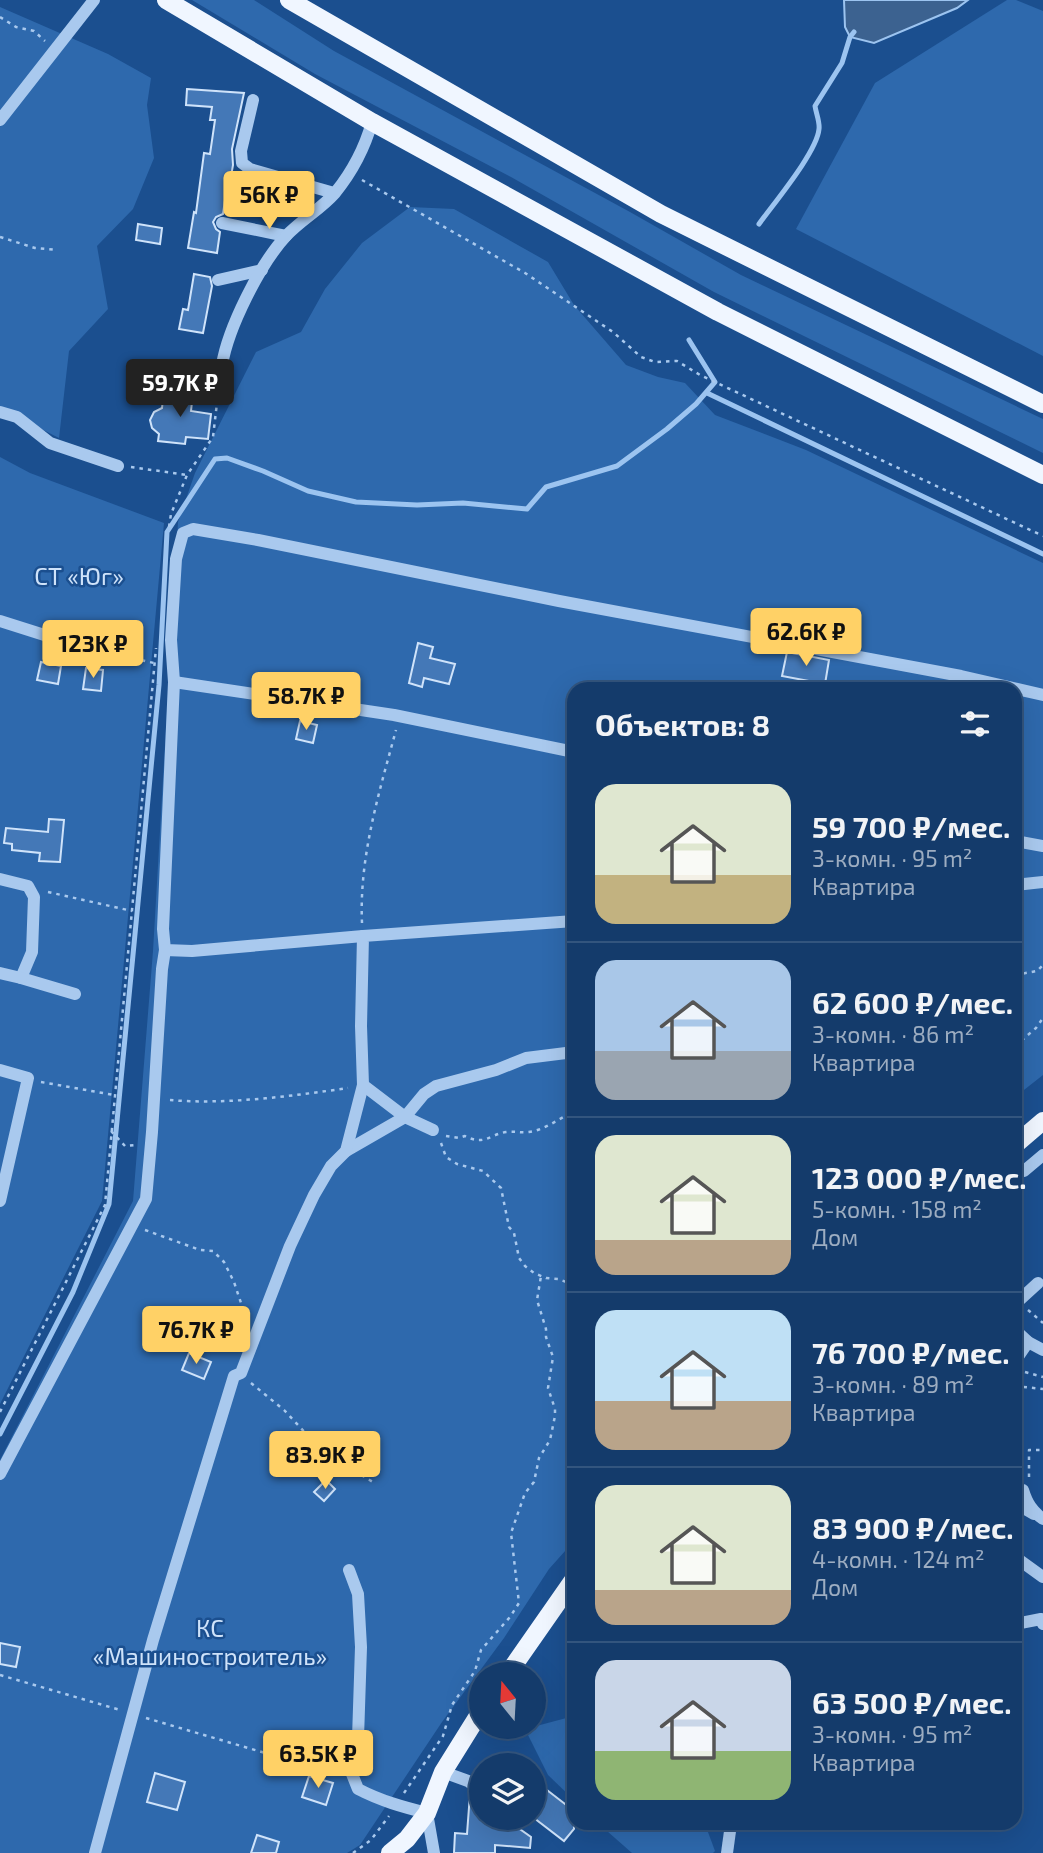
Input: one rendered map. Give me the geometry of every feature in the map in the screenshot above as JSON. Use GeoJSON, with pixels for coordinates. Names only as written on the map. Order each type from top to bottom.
{"type":"FeatureCollection","features":[{"type":"Feature","properties":{"kind":"main road"},"geometry":{"type":"LineString","coordinates":[[166,0],[372,122],[719,312],[1043,475]]}},
{"type":"Feature","properties":{"kind":"main road"},"geometry":{"type":"LineString","coordinates":[[289,0],[661,214],[1043,404]]}},
{"type":"Feature","properties":{"kind":"main road"},"geometry":{"type":"LineString","coordinates":[[1022,1139],[1043,1121]]}},
{"type":"Feature","properties":{"kind":"main road"},"geometry":{"type":"LineString","coordinates":[[516,1662],[567,1588]]}},
{"type":"Feature","properties":{"kind":"main road"},"geometry":{"type":"LineString","coordinates":[[390,1853],[407,1839],[427,1813],[443,1772],[469,1731]]}},
{"type":"Feature","properties":{"kind":"street"},"geometry":{"type":"LineString","coordinates":[[0,120],[94,0]]}},
{"type":"Feature","properties":{"kind":"street"},"geometry":{"type":"LineString","coordinates":[[253,100],[241,151],[242,163],[250,169],[334,193]]}},
{"type":"Feature","properties":{"kind":"street"},"geometry":{"type":"LineString","coordinates":[[222,365],[226,341],[262,270],[286,236],[334,193],[349,173],[365,146],[372,122]]}},
{"type":"Feature","properties":{"kind":"street"},"geometry":{"type":"LineString","coordinates":[[222,223],[286,236]]}},
{"type":"Feature","properties":{"kind":"street"},"geometry":{"type":"LineString","coordinates":[[218,280],[262,270]]}},
{"type":"Feature","properties":{"kind":"street"},"geometry":{"type":"LineString","coordinates":[[0,412],[18,417],[50,443],[118,466]]}},
{"type":"Feature","properties":{"kind":"street"},"geometry":{"type":"LineString","coordinates":[[0,1474],[146,1199],[165,950],[163,929],[174,682],[172,639],[176,559],[183,533],[193,528],[406,568],[583,606],[987,682]]}},
{"type":"Feature","properties":{"kind":"street"},"geometry":{"type":"LineString","coordinates":[[0,621],[79,646]]}},
{"type":"Feature","properties":{"kind":"street"},"geometry":{"type":"LineString","coordinates":[[174,682],[399,717],[567,751]]}},
{"type":"Feature","properties":{"kind":"street"},"geometry":{"type":"LineString","coordinates":[[1022,690],[1043,695]]}},
{"type":"Feature","properties":{"kind":"street"},"geometry":{"type":"LineString","coordinates":[[1022,842],[1043,846]]}},
{"type":"Feature","properties":{"kind":"street"},"geometry":{"type":"LineString","coordinates":[[0,879],[28,886],[34,897],[32,952],[21,978]]}},
{"type":"Feature","properties":{"kind":"street"},"geometry":{"type":"LineString","coordinates":[[1022,884],[1043,881]]}},
{"type":"Feature","properties":{"kind":"street"},"geometry":{"type":"LineString","coordinates":[[165,950],[192,951],[567,921]]}},
{"type":"Feature","properties":{"kind":"street"},"geometry":{"type":"LineString","coordinates":[[346,1151],[363,1085],[363,936]]}},
{"type":"Feature","properties":{"kind":"street"},"geometry":{"type":"LineString","coordinates":[[0,973],[75,994]]}},
{"type":"Feature","properties":{"kind":"street"},"geometry":{"type":"LineString","coordinates":[[96,1853],[153,1640],[234,1376],[241,1373],[290,1246],[331,1166],[346,1151],[405,1117],[424,1094],[436,1086],[496,1070],[526,1058],[567,1053]]}},
{"type":"Feature","properties":{"kind":"street"},"geometry":{"type":"LineString","coordinates":[[0,1070],[28,1078],[0,1200]]}},
{"type":"Feature","properties":{"kind":"street"},"geometry":{"type":"LineString","coordinates":[[363,1085],[405,1117],[435,1132]]}},
{"type":"Feature","properties":{"kind":"street"},"geometry":{"type":"LineString","coordinates":[[1022,1171],[1043,1155]]}},
{"type":"Feature","properties":{"kind":"street"},"geometry":{"type":"LineString","coordinates":[[1022,1298],[1038,1283]]}},
{"type":"Feature","properties":{"kind":"street"},"geometry":{"type":"LineString","coordinates":[[1022,1336],[1043,1350]]}},
{"type":"Feature","properties":{"kind":"street"},"geometry":{"type":"LineString","coordinates":[[1022,1351],[1028,1342]]}},
{"type":"Feature","properties":{"kind":"street"},"geometry":{"type":"LineString","coordinates":[[1023,1490],[1029,1504],[1043,1519]]}},
{"type":"Feature","properties":{"kind":"street"},"geometry":{"type":"LineString","coordinates":[[1022,1507],[1043,1519]]}},
{"type":"Feature","properties":{"kind":"street"},"geometry":{"type":"LineString","coordinates":[[1022,1562],[1043,1576]]}},
{"type":"Feature","properties":{"kind":"street"},"geometry":{"type":"LineString","coordinates":[[349,1570],[358,1594],[362,1647],[358,1738],[352,1774],[358,1789],[394,1805],[427,1813],[434,1853]]}},
{"type":"Feature","properties":{"kind":"street"},"geometry":{"type":"LineString","coordinates":[[1022,1623],[1041,1619],[1043,1624]]}},
{"type":"Feature","properties":{"kind":"street"},"geometry":{"type":"LineString","coordinates":[[443,1772],[469,1782]]}},
{"type":"Feature","properties":{"kind":"street"},"geometry":{"type":"LineString","coordinates":[[727,1853],[730,1830]]}},
{"type":"Feature","properties":{"kind":"path"},"geometry":{"type":"LineString","coordinates":[[0,17],[16,27],[34,31],[57,48]]}},
{"type":"Feature","properties":{"kind":"path"},"geometry":{"type":"LineString","coordinates":[[349,173],[525,273],[613,332],[641,357],[655,362],[677,361],[705,377],[1043,536]]}},
{"type":"Feature","properties":{"kind":"path"},"geometry":{"type":"LineString","coordinates":[[0,237],[57,250]]}},
{"type":"Feature","properties":{"kind":"path"},"geometry":{"type":"LineString","coordinates":[[167,532],[171,514],[187,475],[213,437],[222,365]]}},
{"type":"Feature","properties":{"kind":"path"},"geometry":{"type":"LineString","coordinates":[[118,466],[187,475]]}},
{"type":"Feature","properties":{"kind":"path"},"geometry":{"type":"LineString","coordinates":[[0,1412],[105,1205],[157,638]]}},
{"type":"Feature","properties":{"kind":"path"},"geometry":{"type":"LineString","coordinates":[[79,646],[154,663]]}},
{"type":"Feature","properties":{"kind":"path"},"geometry":{"type":"LineString","coordinates":[[363,936],[362,878],[399,717]]}},
{"type":"Feature","properties":{"kind":"path"},"geometry":{"type":"LineString","coordinates":[[28,886],[132,911]]}},
{"type":"Feature","properties":{"kind":"path"},"geometry":{"type":"LineString","coordinates":[[1022,974],[1037,971],[1043,965]]}},
{"type":"Feature","properties":{"kind":"path"},"geometry":{"type":"LineString","coordinates":[[1022,1040],[1043,1018]]}},
{"type":"Feature","properties":{"kind":"path"},"geometry":{"type":"LineString","coordinates":[[28,1078],[66,1088],[114,1095]]}},
{"type":"Feature","properties":{"kind":"path"},"geometry":{"type":"LineString","coordinates":[[152,1099],[191,1102],[306,1094],[363,1085]]}},
{"type":"Feature","properties":{"kind":"path"},"geometry":{"type":"LineString","coordinates":[[435,1132],[484,1141],[509,1131],[528,1132],[549,1126],[567,1116]]}},
{"type":"Feature","properties":{"kind":"path"},"geometry":{"type":"LineString","coordinates":[[111,1131],[120,1140]]}},
{"type":"Feature","properties":{"kind":"path"},"geometry":{"type":"LineString","coordinates":[[435,1132],[446,1157],[457,1164],[483,1171],[501,1188],[519,1258],[534,1273],[567,1282]]}},
{"type":"Feature","properties":{"kind":"path"},"geometry":{"type":"LineString","coordinates":[[133,1224],[200,1250],[213,1251],[224,1262],[256,1337]]}},
{"type":"Feature","properties":{"kind":"path"},"geometry":{"type":"LineString","coordinates":[[353,1853],[371,1840],[411,1785],[443,1735],[453,1705],[475,1671],[481,1650],[519,1603],[511,1534],[525,1493],[534,1482],[539,1458],[550,1440],[555,1416],[548,1384],[553,1357],[537,1300],[541,1276]]}},
{"type":"Feature","properties":{"kind":"path"},"geometry":{"type":"LineString","coordinates":[[1022,1371],[1043,1377]]}},
{"type":"Feature","properties":{"kind":"path"},"geometry":{"type":"LineString","coordinates":[[241,1373],[284,1410],[312,1440],[346,1466],[373,1482]]}},
{"type":"Feature","properties":{"kind":"path"},"geometry":{"type":"LineString","coordinates":[[1022,1387],[1043,1389]]}},
{"type":"Feature","properties":{"kind":"path"},"geometry":{"type":"LineString","coordinates":[[1029,1504],[1029,1450],[1043,1450]]}},
{"type":"Feature","properties":{"kind":"path"},"geometry":{"type":"LineString","coordinates":[[0,1675],[272,1755],[352,1774]]}},
{"type":"Feature","properties":{"kind":"green space"},"geometry":{"type":"Polygon","coordinates":[[[192,0],[254,0],[334,51],[741,275],[1043,419],[1043,453],[714,292],[511,177],[315,74],[192,0]]]}},
{"type":"Feature","properties":{"kind":"green space"},"geometry":{"type":"Polygon","coordinates":[[[1007,0],[1016,0],[1043,11],[1043,356],[796,229],[875,83],[1007,0]]]}},
{"type":"Feature","properties":{"kind":"green space"},"geometry":{"type":"Polygon","coordinates":[[[0,7],[108,54],[151,78],[147,105],[154,158],[133,209],[97,246],[108,309],[69,351],[59,438],[0,408],[0,7]]]}},
{"type":"Feature","properties":{"kind":"green space","name":"КС «Машиностроитель»"},"geometry":{"type":"Polygon","coordinates":[[[410,207],[454,209],[548,262],[574,305],[626,365],[658,377],[685,383],[715,415],[806,450],[1043,563],[1043,1075],[1022,1092],[1022,682],[567,682],[567,1549],[549,1569],[486,1662],[469,1662],[469,1685],[360,1845],[347,1853],[0,1853],[0,1460],[133,1201],[153,951],[178,522],[195,473],[256,352],[301,332],[325,289],[362,243],[410,207]]]}},
{"type":"Feature","properties":{"kind":"green space","name":"СТ «Юг»"},"geometry":{"type":"Polygon","coordinates":[[[0,457],[30,473],[164,523],[102,1201],[0,1404],[0,457]]]}},
{"type":"Feature","properties":{"kind":"green space"},"geometry":{"type":"Polygon","coordinates":[[[567,1718],[567,1793],[548,1775],[546,1753],[537,1753],[530,1740],[546,1740],[546,1723],[567,1718]]]}},
{"type":"Feature","properties":{"kind":"green space"},"geometry":{"type":"Polygon","coordinates":[[[606,1830],[707,1830],[715,1851],[713,1853],[632,1853],[606,1830]]]}},
{"type":"Feature","properties":{"kind":"shaded area"},"geometry":{"type":"Polygon","coordinates":[[[844,0],[968,0],[957,8],[874,43],[850,37],[845,27],[844,0]]]}},
{"type":"Feature","properties":{"kind":"building"},"geometry":{"type":"Polygon","coordinates":[[[187,89],[244,93],[232,149],[233,165],[227,200],[223,214],[213,222],[220,232],[217,253],[188,248],[204,153],[210,154],[215,120],[210,120],[212,107],[186,105],[187,89]]]}},
{"type":"Feature","properties":{"kind":"building"},"geometry":{"type":"Polygon","coordinates":[[[138,224],[162,228],[160,244],[136,240],[138,224]]]}},
{"type":"Feature","properties":{"kind":"building"},"geometry":{"type":"Polygon","coordinates":[[[194,274],[210,277],[212,286],[203,333],[179,329],[183,309],[188,310],[194,274]]]}},
{"type":"Feature","properties":{"kind":"building"},"geometry":{"type":"Polygon","coordinates":[[[164,389],[193,393],[191,411],[211,414],[208,439],[186,437],[185,444],[158,441],[159,434],[152,428],[150,420],[154,412],[162,408],[164,389]]]}},
{"type":"Feature","properties":{"kind":"building"},"geometry":{"type":"Polygon","coordinates":[[[418,643],[433,647],[430,658],[455,664],[449,684],[424,678],[422,687],[409,683],[418,643]]]}},
{"type":"Feature","properties":{"kind":"building"},"geometry":{"type":"Polygon","coordinates":[[[787,652],[829,660],[825,682],[782,676],[787,652]]]}},
{"type":"Feature","properties":{"kind":"building"},"geometry":{"type":"Polygon","coordinates":[[[41,662],[61,666],[58,684],[37,680],[41,662]]]}},
{"type":"Feature","properties":{"kind":"building"},"geometry":{"type":"Polygon","coordinates":[[[86,668],[103,670],[101,691],[83,689],[86,668]]]}},
{"type":"Feature","properties":{"kind":"building"},"geometry":{"type":"Polygon","coordinates":[[[300,721],[317,725],[313,743],[296,739],[300,721]]]}},
{"type":"Feature","properties":{"kind":"building"},"geometry":{"type":"Polygon","coordinates":[[[49,819],[64,820],[60,862],[39,861],[40,853],[12,850],[12,844],[4,843],[6,828],[48,832],[49,819]]]}},
{"type":"Feature","properties":{"kind":"building"},"geometry":{"type":"Polygon","coordinates":[[[189,1353],[211,1362],[204,1379],[182,1370],[189,1353]]]}},
{"type":"Feature","properties":{"kind":"building"},"geometry":{"type":"Polygon","coordinates":[[[326,1480],[335,1489],[324,1501],[314,1492],[326,1480]]]}},
{"type":"Feature","properties":{"kind":"building"},"geometry":{"type":"Polygon","coordinates":[[[0,1643],[20,1647],[16,1667],[0,1664],[0,1643]]]}},
{"type":"Feature","properties":{"kind":"building"},"geometry":{"type":"Polygon","coordinates":[[[155,1773],[185,1782],[177,1810],[147,1802],[155,1773]]]}},
{"type":"Feature","properties":{"kind":"building"},"geometry":{"type":"Polygon","coordinates":[[[309,1776],[333,1783],[326,1805],[302,1797],[309,1776]]]}},
{"type":"Feature","properties":{"kind":"building"},"geometry":{"type":"Polygon","coordinates":[[[546,1789],[567,1806],[567,1830],[573,1830],[564,1841],[546,1827],[546,1789]]]}},
{"type":"Feature","properties":{"kind":"building"},"geometry":{"type":"Polygon","coordinates":[[[469,1807],[469,1830],[521,1830],[531,1837],[530,1848],[495,1845],[495,1853],[454,1853],[455,1833],[467,1834],[469,1807]]]}},
{"type":"Feature","properties":{"kind":"building"},"geometry":{"type":"Polygon","coordinates":[[[257,1835],[279,1842],[276,1853],[251,1853],[257,1835]]]}},
{"type":"Feature","properties":{"kind":"waterway"},"geometry":{"type":"LineString","coordinates":[[759,224],[811,151],[819,129],[815,106],[842,63],[854,32]]}},
{"type":"Feature","properties":{"kind":"waterway"},"geometry":{"type":"LineString","coordinates":[[0,1434],[73,1292],[109,1204],[159,685],[167,532],[215,459],[227,458],[308,491],[356,502],[417,505],[463,503],[527,509],[546,487],[617,466],[696,404],[715,382],[689,340]]}},
{"type":"Feature","properties":{"kind":"waterway"},"geometry":{"type":"LineString","coordinates":[[707,393],[1043,554]]}}]}
